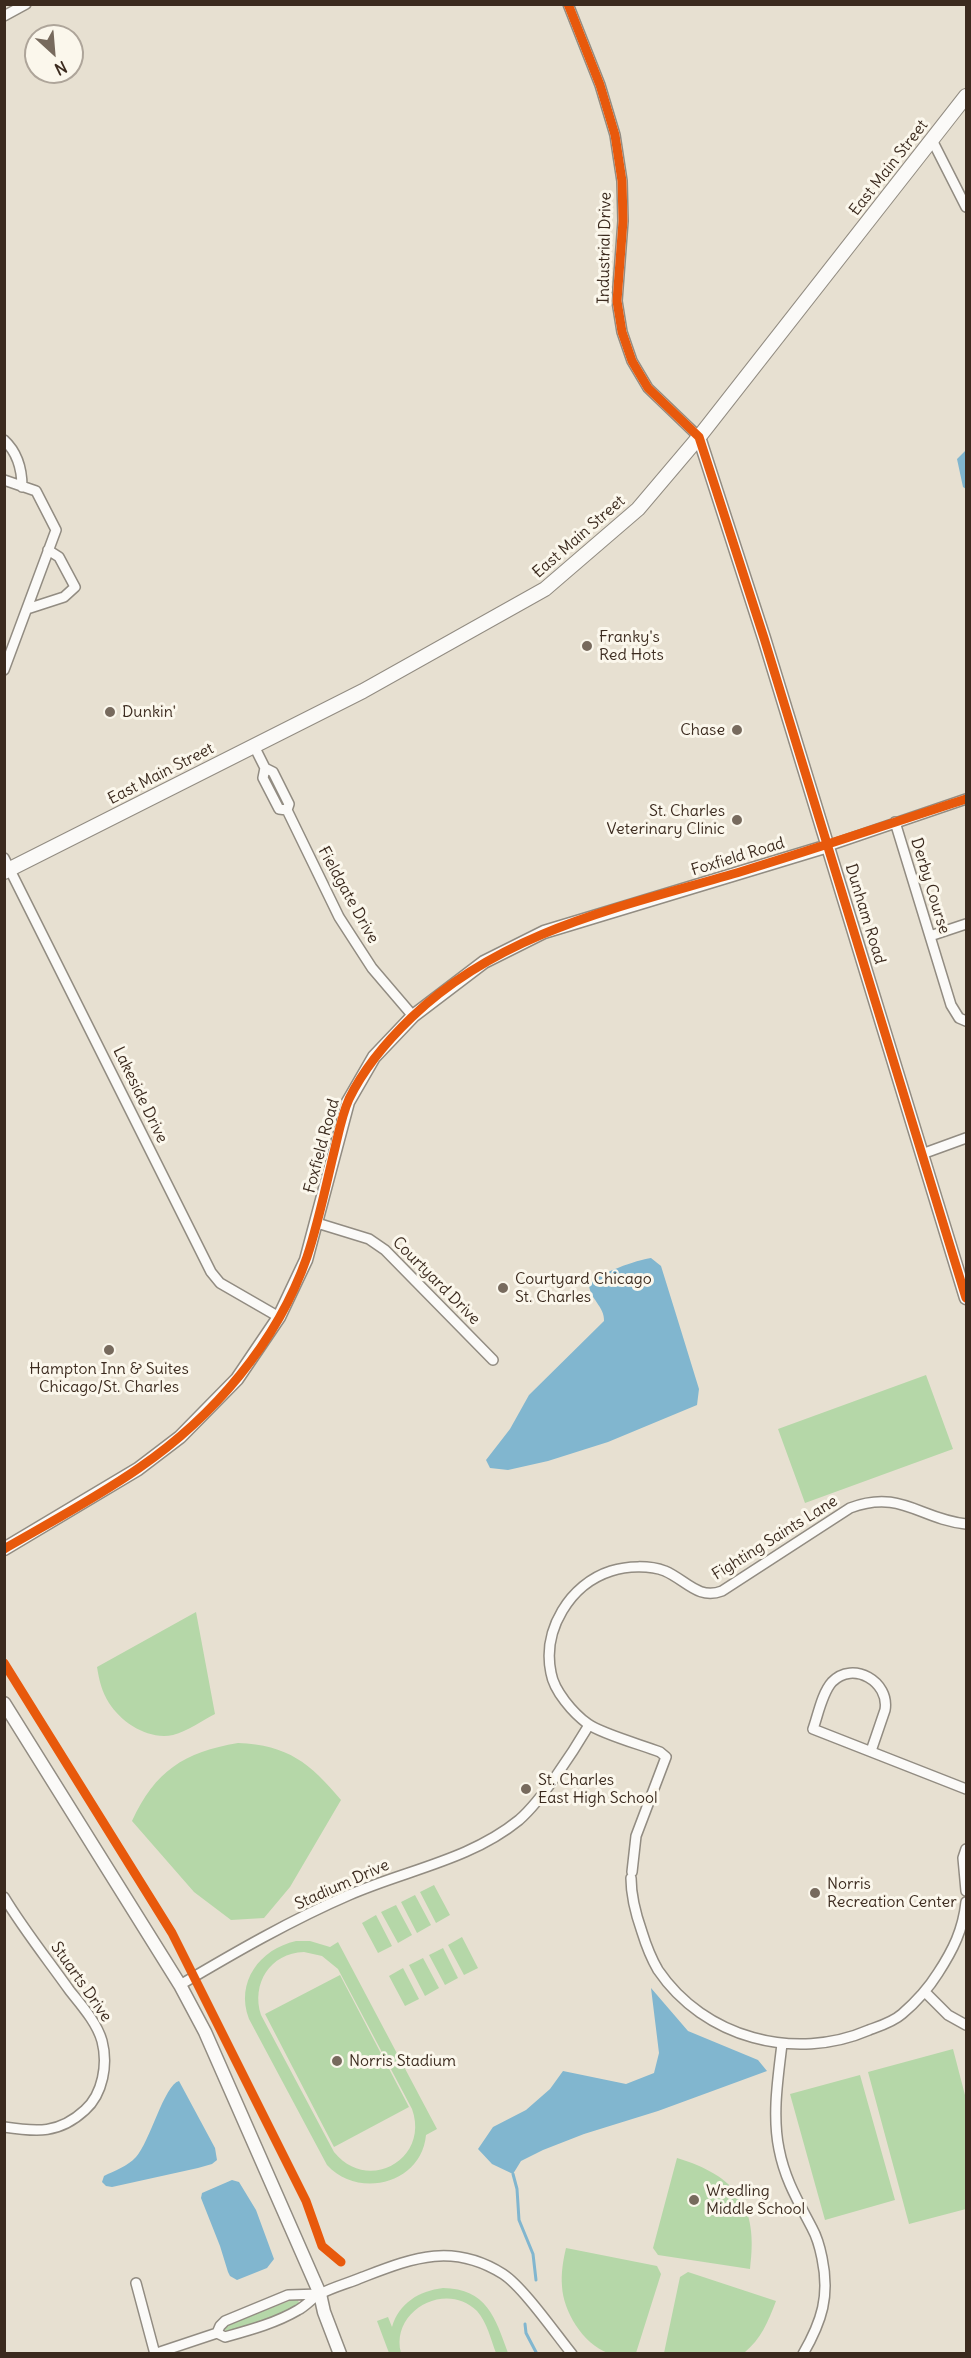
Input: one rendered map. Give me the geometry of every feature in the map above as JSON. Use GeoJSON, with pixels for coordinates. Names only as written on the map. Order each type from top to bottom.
{"type":"FeatureCollection","features":[{"type":"Feature","properties":{"kind":"main road","name":"East Main Street"},"geometry":{"type":"LineString","coordinates":[[6,868],[363,691],[545,590],[638,510],[699,437],[966,96]]}},
{"type":"Feature","properties":{"kind":"street"},"geometry":{"type":"LineString","coordinates":[[4,15],[26,4]]}},
{"type":"Feature","properties":{"kind":"street","name":"Industrial Drive"},"geometry":{"type":"LineString","coordinates":[[568,4],[600,85],[615,135],[622,181],[623,221],[617,301],[622,332],[632,361],[648,388],[699,437]]}},
{"type":"Feature","properties":{"kind":"street"},"geometry":{"type":"LineString","coordinates":[[932,140],[966,207]]}},
{"type":"Feature","properties":{"kind":"street","name":"Dunham Road"},"geometry":{"type":"LineString","coordinates":[[699,437],[828,846],[966,1298]]}},
{"type":"Feature","properties":{"kind":"street"},"geometry":{"type":"LineString","coordinates":[[4,440],[13,450],[19,465],[22,473],[22,487]]}},
{"type":"Feature","properties":{"kind":"street"},"geometry":{"type":"LineString","coordinates":[[4,480],[36,491],[56,530],[4,670]]}},
{"type":"Feature","properties":{"kind":"street"},"geometry":{"type":"LineString","coordinates":[[27,609],[63,597],[75,587],[59,557],[48,550]]}},
{"type":"Feature","properties":{"kind":"street","name":"Fieldgate Drive"},"geometry":{"type":"LineString","coordinates":[[254,746],[265,768],[263,778],[279,809],[287,810],[339,917],[372,968],[413,1016]]}},
{"type":"Feature","properties":{"kind":"street","name":"Foxfield Road"},"geometry":{"type":"LineString","coordinates":[[4,1549],[138,1469],[180,1437],[237,1379],[279,1317],[306,1260],[348,1102],[374,1058],[413,1016],[484,962],[544,932],[828,846],[966,799]]}},
{"type":"Feature","properties":{"kind":"street","name":"Derby Course"},"geometry":{"type":"LineString","coordinates":[[895,822],[951,1005],[959,1018],[966,1021]]}},
{"type":"Feature","properties":{"kind":"street","name":"Lakeside Drive"},"geometry":{"type":"LineString","coordinates":[[6,868],[211,1272],[220,1283],[279,1317]]}},
{"type":"Feature","properties":{"kind":"street"},"geometry":{"type":"LineString","coordinates":[[930,936],[966,924]]}},
{"type":"Feature","properties":{"kind":"street"},"geometry":{"type":"LineString","coordinates":[[922,1154],[966,1138]]}},
{"type":"Feature","properties":{"kind":"street","name":"Courtyard Drive"},"geometry":{"type":"LineString","coordinates":[[317,1223],[369,1239],[385,1250],[493,1360]]}},
{"type":"Feature","properties":{"kind":"street","name":"Fighting Saints Lane"},"geometry":{"type":"LineString","coordinates":[[589,1725],[561,1695],[551,1674],[550,1655],[560,1613],[572,1595],[591,1581],[611,1571],[637,1566],[663,1570],[686,1582],[702,1594],[712,1595],[722,1591],[850,1508],[869,1501],[889,1501],[950,1522],[966,1524]]}},
{"type":"Feature","properties":{"kind":"street"},"geometry":{"type":"LineString","coordinates":[[871,1751],[886,1703],[879,1685],[864,1675],[848,1673],[831,1683],[813,1729],[966,1789]]}},
{"type":"Feature","properties":{"kind":"street"},"geometry":{"type":"LineString","coordinates":[[4,1702],[180,1985],[206,2032],[320,2294],[324,2312],[340,2354]]}},
{"type":"Feature","properties":{"kind":"street"},"geometry":{"type":"LineString","coordinates":[[589,1725],[660,1752],[666,1757],[636,1836],[631,1875],[632,1897],[648,1948],[658,1969],[673,1988],[692,2005],[724,2028],[782,2044],[818,2045],[849,2039],[900,2016],[925,1992],[958,1940],[966,1902]]}},
{"type":"Feature","properties":{"kind":"street","name":"Stadium Drive"},"geometry":{"type":"LineString","coordinates":[[180,1985],[231,1955],[347,1896],[386,1880],[447,1861],[476,1848],[519,1820],[575,1748],[589,1725]]}},
{"type":"Feature","properties":{"kind":"street"},"geometry":{"type":"LineString","coordinates":[[966,1849],[963,1858],[966,1891]]}},
{"type":"Feature","properties":{"kind":"street","name":"Stuarts Drive"},"geometry":{"type":"LineString","coordinates":[[4,1897],[88,2016],[101,2038],[104,2052],[100,2086],[92,2103],[79,2115],[55,2128],[40,2132],[4,2127]]}},
{"type":"Feature","properties":{"kind":"street"},"geometry":{"type":"LineString","coordinates":[[925,1992],[948,2015],[966,2025]]}},
{"type":"Feature","properties":{"kind":"street"},"geometry":{"type":"LineString","coordinates":[[782,2044],[777,2102],[778,2146],[793,2193],[813,2229],[820,2248],[826,2297],[819,2325],[803,2354]]}},
{"type":"Feature","properties":{"kind":"street"},"geometry":{"type":"LineString","coordinates":[[136,2283],[155,2353],[217,2333],[225,2337],[255,2329],[299,2310],[320,2294],[394,2266],[424,2257],[451,2255],[478,2262],[504,2275],[572,2354]]}},
{"type":"Feature","properties":{"kind":"street"},"geometry":{"type":"LineString","coordinates":[[217,2333],[220,2325],[225,2321],[288,2295],[320,2294]]}},
{"type":"Feature","properties":{"kind":"green space"},"geometry":{"type":"Polygon","coordinates":[[[926,1375],[953,1449],[805,1503],[778,1429],[926,1375]]]}},
{"type":"Feature","properties":{"kind":"green space"},"geometry":{"type":"Polygon","coordinates":[[[196,1612],[215,1714],[173,1735],[154,1735],[136,1728],[121,1717],[109,1703],[101,1686],[97,1667],[196,1612]]]}},
{"type":"Feature","properties":{"kind":"green space"},"geometry":{"type":"Polygon","coordinates":[[[238,1743],[271,1748],[297,1758],[319,1776],[341,1800],[290,1887],[264,1918],[231,1920],[194,1892],[132,1821],[151,1789],[173,1767],[202,1752],[238,1743]]]}},
{"type":"Feature","properties":{"kind":"green space"},"geometry":{"type":"Polygon","coordinates":[[[434,1885],[450,1915],[436,1923],[420,1892],[434,1885]]]}},
{"type":"Feature","properties":{"kind":"green space"},"geometry":{"type":"Polygon","coordinates":[[[415,1895],[431,1925],[417,1933],[401,1902],[415,1895]]]}},
{"type":"Feature","properties":{"kind":"green space"},"geometry":{"type":"Polygon","coordinates":[[[396,1905],[412,1935],[398,1943],[381,1912],[396,1905]]]}},
{"type":"Feature","properties":{"kind":"green space"},"geometry":{"type":"Polygon","coordinates":[[[376,1915],[392,1946],[378,1953],[362,1923],[376,1915]]]}},
{"type":"Feature","properties":{"kind":"green space"},"geometry":{"type":"Polygon","coordinates":[[[462,1937],[478,1968],[464,1975],[448,1945],[462,1937]]]}},
{"type":"Feature","properties":{"kind":"green space"},"geometry":{"type":"Polygon","coordinates":[[[296,1941],[310,1941],[330,1947],[338,1942],[437,2129],[426,2135],[422,2152],[413,2165],[401,2175],[371,2184],[355,2182],[340,2176],[327,2165],[249,2019],[245,1992],[248,1980],[262,1959],[283,1945],[296,1941]],[[304,1952],[292,1954],[273,1964],[261,1982],[259,2003],[261,2015],[334,2152],[348,2164],[363,2170],[378,2170],[392,2165],[404,2156],[412,2143],[415,2127],[412,2109],[338,1969],[322,1956],[304,1952]]]}},
{"type":"Feature","properties":{"kind":"green space"},"geometry":{"type":"Polygon","coordinates":[[[443,1948],[458,1978],[445,1985],[429,1955],[443,1948]]]}},
{"type":"Feature","properties":{"kind":"green space"},"geometry":{"type":"Polygon","coordinates":[[[423,1958],[439,1988],[425,1996],[409,1965],[423,1958]]]}},
{"type":"Feature","properties":{"kind":"green space"},"geometry":{"type":"Polygon","coordinates":[[[403,1968],[419,1999],[405,2006],[389,1976],[403,1968]]]}},
{"type":"Feature","properties":{"kind":"green space","name":"Norris Stadium"},"geometry":{"type":"Polygon","coordinates":[[[340,1975],[409,2107],[334,2147],[265,2014],[340,1975]]]}},
{"type":"Feature","properties":{"kind":"green space"},"geometry":{"type":"Polygon","coordinates":[[[953,2049],[966,2099],[966,2209],[909,2224],[868,2072],[953,2049]]]}},
{"type":"Feature","properties":{"kind":"green space"},"geometry":{"type":"Polygon","coordinates":[[[860,2075],[895,2200],[825,2220],[790,2094],[860,2075]]]}},
{"type":"Feature","properties":{"kind":"green space"},"geometry":{"type":"Polygon","coordinates":[[[677,2158],[715,2174],[739,2196],[751,2227],[750,2269],[658,2255],[653,2248],[677,2158]]]}},
{"type":"Feature","properties":{"kind":"green space"},"geometry":{"type":"Polygon","coordinates":[[[566,2248],[657,2266],[661,2274],[636,2353],[618,2355],[599,2349],[576,2326],[563,2296],[562,2272],[566,2248]]]}},
{"type":"Feature","properties":{"kind":"green space"},"geometry":{"type":"Polygon","coordinates":[[[688,2272],[776,2301],[763,2330],[744,2353],[664,2353],[680,2277],[688,2272]]]}},
{"type":"Feature","properties":{"kind":"green space"},"geometry":{"type":"Polygon","coordinates":[[[443,2288],[470,2294],[487,2307],[499,2328],[508,2353],[496,2353],[486,2326],[477,2311],[464,2302],[450,2299],[436,2300],[412,2313],[404,2324],[400,2338],[401,2353],[389,2353],[377,2321],[388,2317],[392,2327],[400,2311],[411,2300],[426,2292],[443,2288]]]}},
{"type":"Feature","properties":{"kind":"green space"},"geometry":{"type":"Polygon","coordinates":[[[297,2298],[300,2305],[233,2332],[228,2333],[224,2329],[232,2323],[297,2298]]]}},
{"type":"Feature","properties":{"kind":"water"},"geometry":{"type":"Polygon","coordinates":[[[966,450],[966,489],[963,487],[957,459],[966,450]]]}},
{"type":"Feature","properties":{"kind":"water"},"geometry":{"type":"Polygon","coordinates":[[[651,1258],[661,1266],[699,1389],[697,1405],[608,1442],[548,1461],[508,1470],[490,1468],[486,1460],[510,1429],[529,1395],[604,1321],[602,1311],[591,1294],[589,1284],[609,1271],[651,1258]]]}},
{"type":"Feature","properties":{"kind":"water"},"geometry":{"type":"Polygon","coordinates":[[[651,1988],[688,2031],[758,2060],[767,2071],[543,2150],[521,2161],[513,2174],[492,2164],[478,2149],[493,2127],[526,2110],[550,2089],[563,2071],[626,2084],[654,2073],[659,2053],[651,1988]]]}},
{"type":"Feature","properties":{"kind":"water"},"geometry":{"type":"Polygon","coordinates":[[[179,2081],[215,2148],[217,2160],[198,2168],[112,2187],[106,2186],[102,2182],[104,2176],[129,2163],[141,2150],[168,2092],[179,2081]]]}},
{"type":"Feature","properties":{"kind":"water"},"geometry":{"type":"Polygon","coordinates":[[[232,2180],[239,2182],[256,2210],[274,2259],[267,2268],[237,2280],[228,2272],[201,2198],[202,2193],[232,2180]]]}},
{"type":"Feature","properties":{"kind":"waterway"},"geometry":{"type":"LineString","coordinates":[[513,2174],[517,2189],[519,2220],[533,2254],[536,2280]]}},
{"type":"Feature","properties":{"kind":"waterway"},"geometry":{"type":"LineString","coordinates":[[525,2324],[526,2333],[537,2354]]}},
{"type":"Feature","properties":{"kind":"cycle path"},"geometry":{"type":"LineString","coordinates":[[568,4],[600,85],[615,135],[622,181],[623,221],[617,301],[622,332],[632,361],[648,388],[699,437],[764,638],[966,1298]]}},
{"type":"Feature","properties":{"kind":"cycle path"},"geometry":{"type":"LineString","coordinates":[[4,1549],[139,1468],[192,1426],[240,1376],[278,1319],[307,1257],[349,1099],[377,1055],[412,1017],[448,987],[486,962],[526,941],[568,924],[966,799]]}},
{"type":"Feature","properties":{"kind":"cycle path"},"geometry":{"type":"LineString","coordinates":[[4,1663],[172,1933],[306,2201],[322,2246],[341,2262]]}},
{"type":"Feature","properties":{"kind":"place","name":"Franky's Red Hots"},"geometry":{"type":"Point","coordinates":[587,646]}},
{"type":"Feature","properties":{"kind":"place","name":"Dunkin'"},"geometry":{"type":"Point","coordinates":[110,712]}},
{"type":"Feature","properties":{"kind":"place","name":"Chase"},"geometry":{"type":"Point","coordinates":[737,730]}},
{"type":"Feature","properties":{"kind":"place","name":"St. Charles Veterinary Clinic"},"geometry":{"type":"Point","coordinates":[737,820]}},
{"type":"Feature","properties":{"kind":"place","name":"Courtyard Chicago St. Charles"},"geometry":{"type":"Point","coordinates":[503,1288]}},
{"type":"Feature","properties":{"kind":"place","name":"Hampton Inn & Suites Chicago/St. Charles"},"geometry":{"type":"Point","coordinates":[109,1350]}},
{"type":"Feature","properties":{"kind":"place","name":"St. Charles East High School"},"geometry":{"type":"Point","coordinates":[526,1789]}},
{"type":"Feature","properties":{"kind":"place","name":"Norris Recreation Center"},"geometry":{"type":"Point","coordinates":[815,1893]}},
{"type":"Feature","properties":{"kind":"place","name":"Norris Stadium"},"geometry":{"type":"Point","coordinates":[337,2061]}},
{"type":"Feature","properties":{"kind":"place","name":"Wredling Middle School"},"geometry":{"type":"Point","coordinates":[694,2200]}}]}
